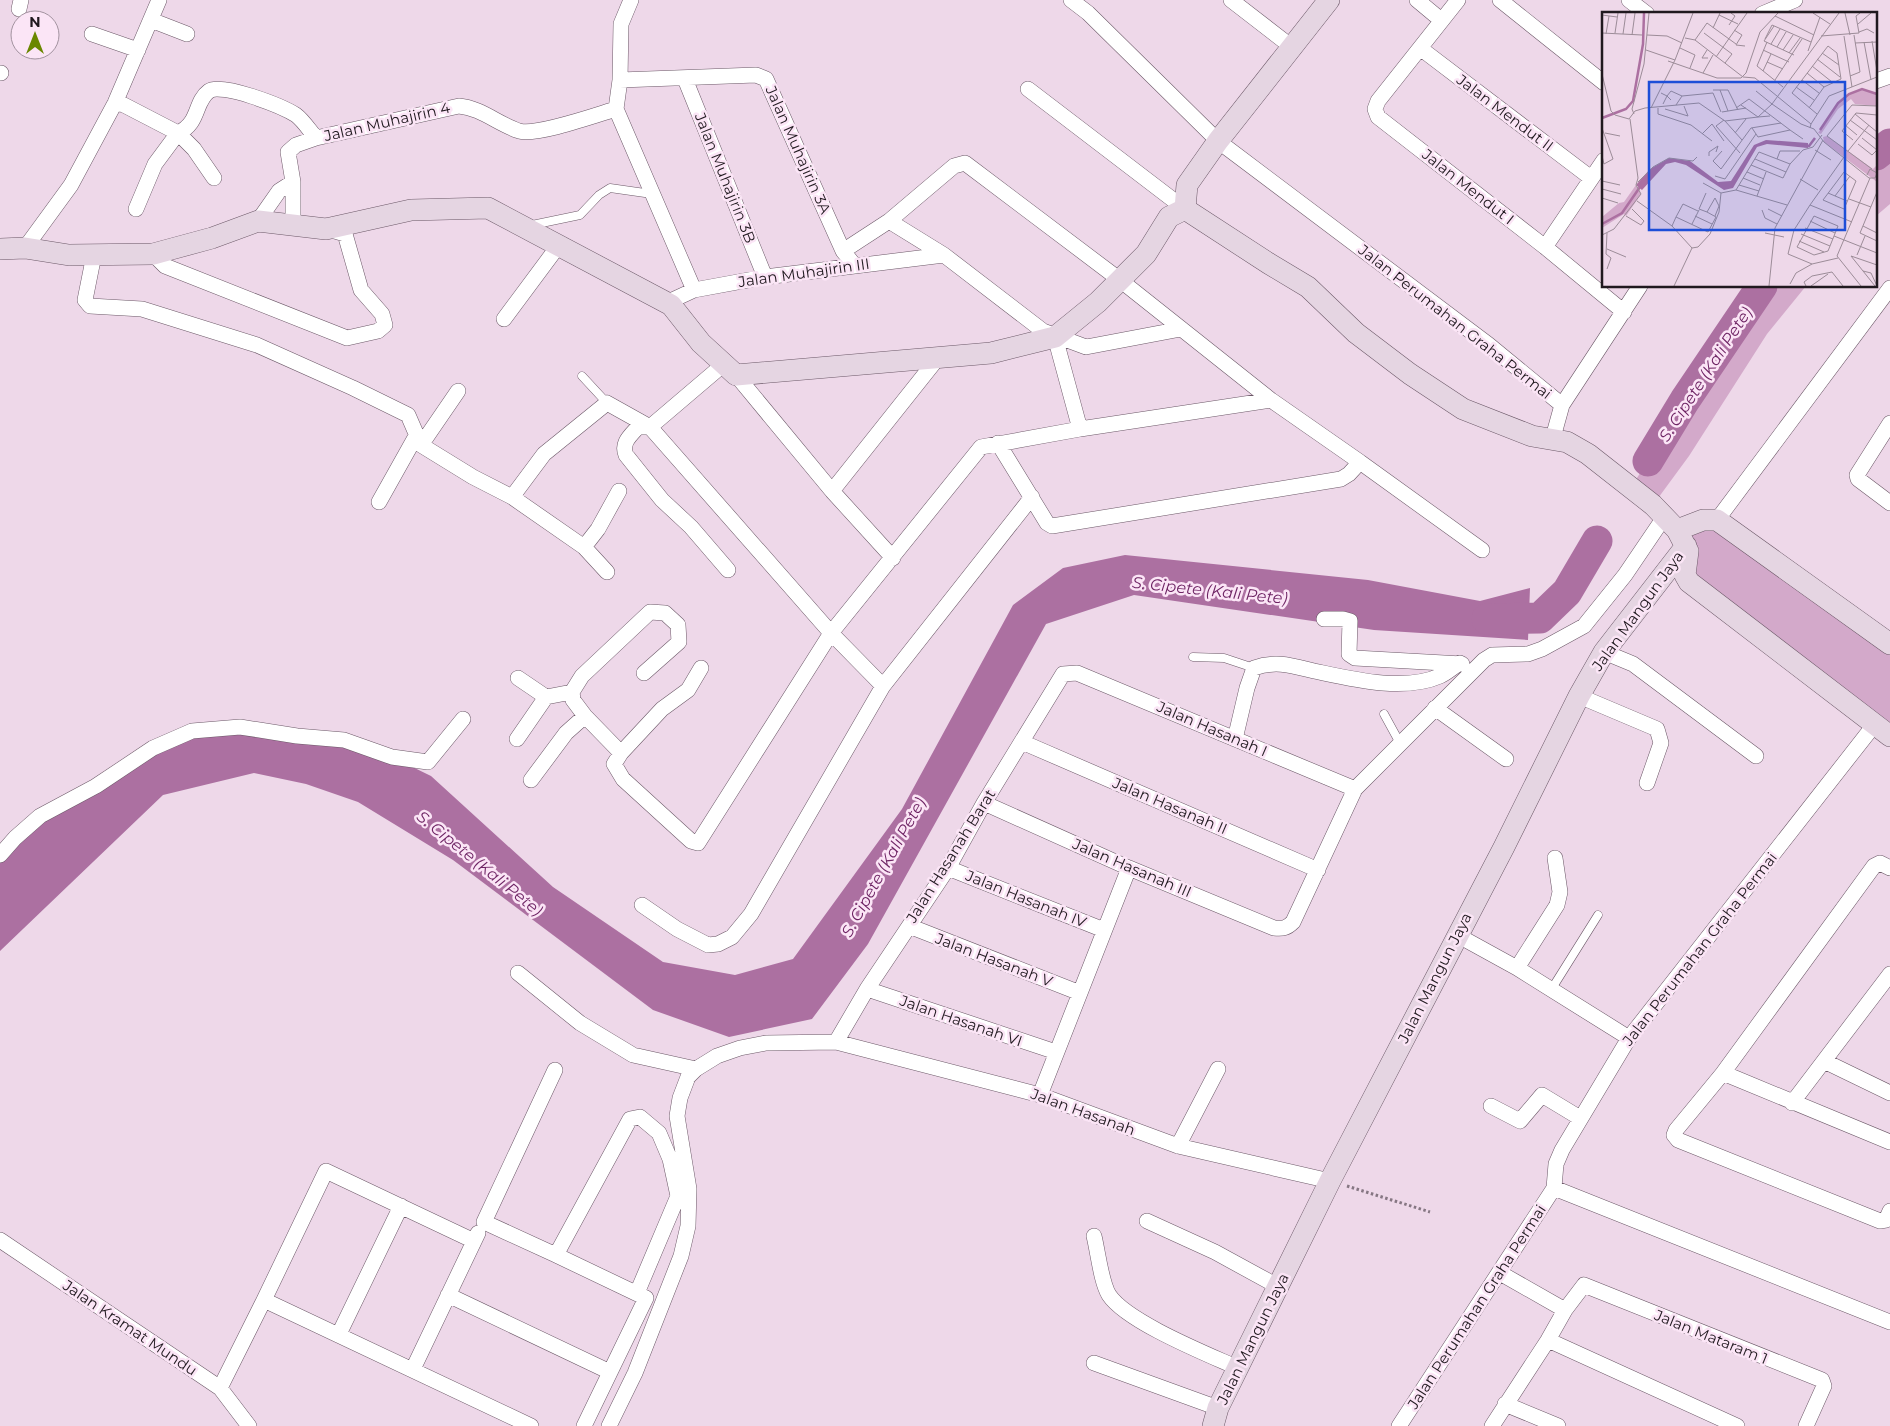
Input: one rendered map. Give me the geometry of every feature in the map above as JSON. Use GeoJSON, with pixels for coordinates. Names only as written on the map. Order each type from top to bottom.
{"type":"FeatureCollection","features":[{"type":"Feature","properties":{"kind":"street"},"geometry":{"type":"LineString","coordinates":[[25,248],[71,185],[115,103],[159,0]]}},
{"type":"Feature","properties":{"kind":"street"},"geometry":{"type":"LineString","coordinates":[[632,0],[620,24],[620,80],[616,109],[694,290]]}},
{"type":"Feature","properties":{"kind":"street","name":"Jalan Perumahan Graha Permai"},"geometry":{"type":"LineString","coordinates":[[1071,0],[1088,13],[1218,141],[1489,345],[1562,404],[1552,441]]}},
{"type":"Feature","properties":{"kind":"street"},"geometry":{"type":"LineString","coordinates":[[1231,0],[1293,48]]}},
{"type":"Feature","properties":{"kind":"street"},"geometry":{"type":"LineString","coordinates":[[1186,209],[1188,185],[1218,141],[1329,0]]}},
{"type":"Feature","properties":{"kind":"street"},"geometry":{"type":"LineString","coordinates":[[1417,0],[1441,20]]}},
{"type":"Feature","properties":{"kind":"street"},"geometry":{"type":"LineString","coordinates":[[1420,48],[1458,0]]}},
{"type":"Feature","properties":{"kind":"street"},"geometry":{"type":"LineString","coordinates":[[1500,0],[1602,81]]}},
{"type":"Feature","properties":{"kind":"street"},"geometry":{"type":"LineString","coordinates":[[1630,0],[1645,12]]}},
{"type":"Feature","properties":{"kind":"street"},"geometry":{"type":"LineString","coordinates":[[1756,0],[1766,12],[1795,0]]}},
{"type":"Feature","properties":{"kind":"street"},"geometry":{"type":"LineString","coordinates":[[151,20],[187,34]]}},
{"type":"Feature","properties":{"kind":"street"},"geometry":{"type":"LineString","coordinates":[[92,34],[138,50]]}},
{"type":"Feature","properties":{"kind":"street","name":"Jalan Mendut II"},"geometry":{"type":"LineString","coordinates":[[1420,48],[1591,178]]}},
{"type":"Feature","properties":{"kind":"street","name":"Jalan Mendut I"},"geometry":{"type":"LineString","coordinates":[[1420,48],[1378,101],[1376,109],[1378,118],[1545,247],[1624,312]]}},
{"type":"Feature","properties":{"kind":"street","name":"Jalan Muhajirin 3A"},"geometry":{"type":"LineString","coordinates":[[620,80],[685,80],[756,75],[766,79],[843,251],[855,266]]}},
{"type":"Feature","properties":{"kind":"street"},"geometry":{"type":"LineString","coordinates":[[1878,80],[1890,76]]}},
{"type":"Feature","properties":{"kind":"street","name":"Jalan Muhajirin 3B"},"geometry":{"type":"LineString","coordinates":[[685,80],[765,277]]}},
{"type":"Feature","properties":{"kind":"street"},"geometry":{"type":"LineString","coordinates":[[136,209],[155,164],[178,133],[187,129],[194,120],[207,92],[213,88],[224,88],[269,103],[297,116],[316,138]]}},
{"type":"Feature","properties":{"kind":"street"},"geometry":{"type":"LineString","coordinates":[[1028,89],[1186,209],[1308,287],[1356,333],[1410,374],[1463,409],[1525,434],[1552,441],[1567,442],[1588,454],[1670,524]]}},
{"type":"Feature","properties":{"kind":"street"},"geometry":{"type":"LineString","coordinates":[[115,103],[124,105],[178,133],[194,148],[214,178]]}},
{"type":"Feature","properties":{"kind":"street","name":"Jalan Muhajirin 4"},"geometry":{"type":"LineString","coordinates":[[293,182],[288,152],[296,145],[316,138],[459,106],[472,108],[522,131],[576,121],[616,109]]}},
{"type":"Feature","properties":{"kind":"street"},"geometry":{"type":"LineString","coordinates":[[843,251],[889,221],[954,166],[963,162],[1120,280],[1271,400],[1482,550]]}},
{"type":"Feature","properties":{"kind":"street"},"geometry":{"type":"LineString","coordinates":[[1545,247],[1602,163]]}},
{"type":"Feature","properties":{"kind":"street"},"geometry":{"type":"LineString","coordinates":[[258,221],[278,191],[293,182]]}},
{"type":"Feature","properties":{"kind":"street"},"geometry":{"type":"LineString","coordinates":[[293,182],[293,226]]}},
{"type":"Feature","properties":{"kind":"street"},"geometry":{"type":"LineString","coordinates":[[0,249],[25,248],[69,255],[153,254],[212,238],[258,221],[336,231],[411,210],[488,208],[671,305],[700,343],[730,369],[832,491],[894,558]]}},
{"type":"Feature","properties":{"kind":"street"},"geometry":{"type":"LineString","coordinates":[[728,570],[690,527],[662,500],[626,456],[624,450],[626,440],[638,427],[650,426],[730,369],[937,359],[991,353],[1054,337],[1098,302],[1146,254],[1169,217],[1186,209]]}},
{"type":"Feature","properties":{"kind":"street"},"geometry":{"type":"LineString","coordinates":[[889,221],[944,255],[1043,331],[1054,337],[1086,347],[1181,329]]}},
{"type":"Feature","properties":{"kind":"street"},"geometry":{"type":"LineString","coordinates":[[153,254],[165,266],[347,338],[378,331],[385,325],[382,314],[361,290],[336,231]]}},
{"type":"Feature","properties":{"kind":"street"},"geometry":{"type":"LineString","coordinates":[[504,319],[559,245]]}},
{"type":"Feature","properties":{"kind":"street"},"geometry":{"type":"LineString","coordinates":[[94,255],[85,294],[85,300],[90,306],[142,309],[257,345],[354,388],[408,415],[418,441],[473,477],[512,497],[584,547],[607,572]]}},
{"type":"Feature","properties":{"kind":"street","name":"Jalan Muhajirin III"},"geometry":{"type":"LineString","coordinates":[[666,303],[694,290],[765,277],[944,255]]}},
{"type":"Feature","properties":{"kind":"street"},"geometry":{"type":"LineString","coordinates":[[1562,404],[1639,288]]}},
{"type":"Feature","properties":{"kind":"street"},"geometry":{"type":"LineString","coordinates":[[1717,520],[1890,288]]}},
{"type":"Feature","properties":{"kind":"street"},"geometry":{"type":"LineString","coordinates":[[1054,337],[1080,429]]}},
{"type":"Feature","properties":{"kind":"street"},"geometry":{"type":"LineString","coordinates":[[832,491],[937,359]]}},
{"type":"Feature","properties":{"kind":"street"},"geometry":{"type":"LineString","coordinates":[[379,502],[418,441],[458,390]]}},
{"type":"Feature","properties":{"kind":"street"},"geometry":{"type":"LineString","coordinates":[[701,668],[688,690],[662,710],[614,764],[623,778],[691,840],[698,843],[830,633],[894,558],[981,447],[1080,429],[1271,400]]}},
{"type":"Feature","properties":{"kind":"street"},"geometry":{"type":"LineString","coordinates":[[512,497],[544,454],[606,403],[650,426],[830,633],[883,686]]}},
{"type":"Feature","properties":{"kind":"street"},"geometry":{"type":"LineString","coordinates":[[1890,423],[1857,477],[1890,503]]}},
{"type":"Feature","properties":{"kind":"street"},"geometry":{"type":"LineString","coordinates":[[998,444],[1047,523],[1054,526],[1341,479],[1349,474],[1360,462]]}},
{"type":"Feature","properties":{"kind":"street"},"geometry":{"type":"LineString","coordinates":[[584,547],[598,529],[618,491]]}},
{"type":"Feature","properties":{"kind":"street"},"geometry":{"type":"LineString","coordinates":[[642,905],[677,929],[708,945],[718,944],[732,936],[751,914],[883,686],[1032,497]]}},
{"type":"Feature","properties":{"kind":"street"},"geometry":{"type":"LineString","coordinates":[[1318,870],[1355,789],[1401,746],[1435,708],[1492,655],[1528,654],[1542,649],[1584,626],[1625,575],[1670,524],[1717,520],[1890,644]]}},
{"type":"Feature","properties":{"kind":"street","name":"Jalan Perumahan Graha Permai"},"geometry":{"type":"LineString","coordinates":[[1399,1426],[1554,1188],[1556,1164],[1580,1118],[1629,1038],[1883,730],[1689,582],[1685,575],[1688,560],[1670,524]]}},
{"type":"Feature","properties":{"kind":"street","name":"Jalan Mangun Jaya"},"geometry":{"type":"LineString","coordinates":[[1215,1417],[1330,1181],[1504,847],[1579,696],[1604,652],[1670,524]]}},
{"type":"Feature","properties":{"kind":"street"},"geometry":{"type":"LineString","coordinates":[[622,753],[584,716],[573,700],[572,692],[582,676],[650,612],[665,614],[678,625],[679,642],[644,673]]}},
{"type":"Feature","properties":{"kind":"street"},"geometry":{"type":"LineString","coordinates":[[1324,619],[1350,621],[1349,654],[1355,658],[1460,663],[1478,666]]}},
{"type":"Feature","properties":{"kind":"street"},"geometry":{"type":"LineString","coordinates":[[1604,652],[1634,664],[1756,756]]}},
{"type":"Feature","properties":{"kind":"street"},"geometry":{"type":"LineString","coordinates":[[1235,739],[1247,688],[1254,668],[1271,663],[1293,665],[1332,674],[1405,683],[1440,676],[1460,663]]}},
{"type":"Feature","properties":{"kind":"street","name":"Jalan Hasanah I"},"geometry":{"type":"LineString","coordinates":[[1068,673],[1076,673],[1355,789]]}},
{"type":"Feature","properties":{"kind":"street","name":"Jalan Hasanah Barat"},"geometry":{"type":"LineString","coordinates":[[836,1042],[866,989],[948,868],[984,803],[1058,679],[1068,673]]}},
{"type":"Feature","properties":{"kind":"street"},"geometry":{"type":"LineString","coordinates":[[518,678],[546,697]]}},
{"type":"Feature","properties":{"kind":"street"},"geometry":{"type":"LineString","coordinates":[[517,739],[546,697],[572,692]]}},
{"type":"Feature","properties":{"kind":"street"},"geometry":{"type":"LineString","coordinates":[[1579,696],[1657,729],[1661,743],[1647,783]]}},
{"type":"Feature","properties":{"kind":"street"},"geometry":{"type":"LineString","coordinates":[[1435,708],[1506,759]]}},
{"type":"Feature","properties":{"kind":"street"},"geometry":{"type":"LineString","coordinates":[[531,780],[566,733],[584,716]]}},
{"type":"Feature","properties":{"kind":"street"},"geometry":{"type":"LineString","coordinates":[[0,855],[15,838],[40,816],[96,786],[153,748],[192,730],[240,727],[297,736],[344,740],[392,757],[428,762],[463,719]]}},
{"type":"Feature","properties":{"kind":"street","name":"Jalan Hasanah II"},"geometry":{"type":"LineString","coordinates":[[1022,742],[1318,870]]}},
{"type":"Feature","properties":{"kind":"street","name":"Jalan Hasanah III"},"geometry":{"type":"LineString","coordinates":[[984,803],[1129,868],[1282,929],[1293,922],[1318,870]]}},
{"type":"Feature","properties":{"kind":"street"},"geometry":{"type":"LineString","coordinates":[[1517,968],[1557,905],[1560,892],[1555,858]]}},
{"type":"Feature","properties":{"kind":"street"},"geometry":{"type":"LineString","coordinates":[[1890,868],[1880,863],[1874,866],[1722,1073],[1676,1130],[1676,1139],[1880,1221],[1886,1220],[1890,1211]]}},
{"type":"Feature","properties":{"kind":"street","name":"Jalan Hasanah IV"},"geometry":{"type":"LineString","coordinates":[[948,868],[1104,930]]}},
{"type":"Feature","properties":{"kind":"street"},"geometry":{"type":"LineString","coordinates":[[1040,1094],[1129,868]]}},
{"type":"Feature","properties":{"kind":"street","name":"Jalan Hasanah V"},"geometry":{"type":"LineString","coordinates":[[909,926],[1080,993]]}},
{"type":"Feature","properties":{"kind":"street"},"geometry":{"type":"LineString","coordinates":[[1457,935],[1517,968],[1629,1038]]}},
{"type":"Feature","properties":{"kind":"street"},"geometry":{"type":"LineString","coordinates":[[518,972],[580,1023],[619,1048],[633,1055],[696,1068],[688,1077],[680,1098],[677,1116],[689,1189],[690,1212],[681,1256],[636,1373],[608,1426]]}},
{"type":"Feature","properties":{"kind":"street"},"geometry":{"type":"LineString","coordinates":[[1792,1103],[1890,974]]}},
{"type":"Feature","properties":{"kind":"street","name":"Jalan Hasanah VI"},"geometry":{"type":"LineString","coordinates":[[866,989],[1056,1052]]}},
{"type":"Feature","properties":{"kind":"street","name":"Jalan Hasanah"},"geometry":{"type":"LineString","coordinates":[[696,1068],[717,1056],[749,1046],[766,1043],[836,1042],[1040,1094],[1178,1146],[1330,1181]]}},
{"type":"Feature","properties":{"kind":"street"},"geometry":{"type":"LineString","coordinates":[[1824,1062],[1890,1094]]}},
{"type":"Feature","properties":{"kind":"street"},"geometry":{"type":"LineString","coordinates":[[1178,1146],[1218,1068]]}},
{"type":"Feature","properties":{"kind":"street"},"geometry":{"type":"LineString","coordinates":[[413,1369],[555,1070]]}},
{"type":"Feature","properties":{"kind":"street"},"geometry":{"type":"LineString","coordinates":[[1722,1073],[1890,1142]]}},
{"type":"Feature","properties":{"kind":"street"},"geometry":{"type":"LineString","coordinates":[[1492,1106],[1520,1121],[1542,1095],[1580,1118]]}},
{"type":"Feature","properties":{"kind":"street"},"geometry":{"type":"LineString","coordinates":[[556,1255],[630,1119],[640,1116],[659,1134],[670,1159],[678,1196],[637,1293]]}},
{"type":"Feature","properties":{"kind":"street"},"geometry":{"type":"LineString","coordinates":[[220,1388],[326,1171],[474,1241]]}},
{"type":"Feature","properties":{"kind":"street","name":"Jalan Perumahan Graha Permai"},"geometry":{"type":"LineString","coordinates":[[1554,1188],[1890,1322]]}},
{"type":"Feature","properties":{"kind":"street"},"geometry":{"type":"LineString","coordinates":[[339,1334],[401,1206]]}},
{"type":"Feature","properties":{"kind":"street"},"geometry":{"type":"LineString","coordinates":[[1147,1221],[1215,1252],[1279,1286]]}},
{"type":"Feature","properties":{"kind":"street"},"geometry":{"type":"LineString","coordinates":[[484,1222],[646,1298],[584,1426]]}},
{"type":"Feature","properties":{"kind":"street"},"geometry":{"type":"LineString","coordinates":[[1094,1236],[1108,1293],[1119,1307],[1143,1322],[1238,1368]]}},
{"type":"Feature","properties":{"kind":"street","name":"Jalan Kramat Mundu"},"geometry":{"type":"LineString","coordinates":[[0,1240],[220,1388],[249,1426]]}},
{"type":"Feature","properties":{"kind":"street"},"geometry":{"type":"LineString","coordinates":[[1492,1426],[1548,1340],[1565,1310],[1500,1273]]}},
{"type":"Feature","properties":{"kind":"street","name":"Jalan Mataram 1"},"geometry":{"type":"LineString","coordinates":[[1565,1310],[1581,1287],[1586,1285],[1822,1380],[1824,1386],[1806,1426]]}},
{"type":"Feature","properties":{"kind":"street"},"geometry":{"type":"LineString","coordinates":[[448,1295],[610,1372]]}},
{"type":"Feature","properties":{"kind":"street"},"geometry":{"type":"LineString","coordinates":[[264,1300],[531,1426]]}},
{"type":"Feature","properties":{"kind":"street"},"geometry":{"type":"LineString","coordinates":[[1548,1340],[1737,1426]]}},
{"type":"Feature","properties":{"kind":"street"},"geometry":{"type":"LineString","coordinates":[[1094,1363],[1215,1417]]}},
{"type":"Feature","properties":{"kind":"street"},"geometry":{"type":"LineString","coordinates":[[1505,1404],[1558,1426]]}},
{"type":"Feature","properties":{"kind":"lane"},"geometry":{"type":"LineString","coordinates":[[525,226],[580,215],[610,188],[652,194]]}},
{"type":"Feature","properties":{"kind":"lane"},"geometry":{"type":"LineString","coordinates":[[582,376],[606,403]]}},
{"type":"Feature","properties":{"kind":"lane"},"geometry":{"type":"LineString","coordinates":[[1193,657],[1224,658],[1254,668]]}},
{"type":"Feature","properties":{"kind":"lane"},"geometry":{"type":"LineString","coordinates":[[1384,714],[1401,746]]}},
{"type":"Feature","properties":{"kind":"lane"},"geometry":{"type":"LineString","coordinates":[[1551,990],[1598,915]]}},
{"type":"Feature","properties":{"kind":"path"},"geometry":{"type":"LineString","coordinates":[[1330,1181],[1430,1212]]}},
{"type":"Feature","properties":{"kind":"shaded area"},"geometry":{"type":"Polygon","coordinates":[[[1890,144],[1890,204],[1878,214],[1878,153],[1890,144]]]}},
{"type":"Feature","properties":{"kind":"shaded area"},"geometry":{"type":"Polygon","coordinates":[[[1762,288],[1804,288],[1767,334],[1689,456],[1653,505],[1631,487],[1762,288]]]}},
{"type":"Feature","properties":{"kind":"shaded area"},"geometry":{"type":"Polygon","coordinates":[[[1703,520],[1890,644],[1890,736],[1689,582],[1691,524],[1703,520]]]}},
{"type":"Feature","properties":{"kind":"water"},"geometry":{"type":"Polygon","coordinates":[[[1125,555],[1368,580],[1480,601],[1530,588],[1528,640],[1374,630],[1134,595],[1046,624],[868,944],[812,1019],[729,1037],[653,1010],[453,860],[358,802],[306,784],[254,773],[163,795],[0,951],[0,855],[15,838],[153,748],[240,727],[392,757],[431,776],[553,887],[663,962],[735,975],[793,959],[902,809],[1013,605],[1063,568],[1125,555]]]}},
{"type":"Feature","properties":{"kind":"waterway","name":"S. Cipete (Kali Pete)"},"geometry":{"type":"LineString","coordinates":[[1878,153],[1890,144]]}},
{"type":"Feature","properties":{"kind":"waterway","name":"S. Cipete (Kali Pete)"},"geometry":{"type":"LineString","coordinates":[[1648,461],[1685,400],[1761,288]]}},
{"type":"Feature","properties":{"kind":"waterway","name":"S. Cipete (Kali Pete)"},"geometry":{"type":"LineString","coordinates":[[1487,619],[1540,618],[1567,592],[1597,541]]}}]}
